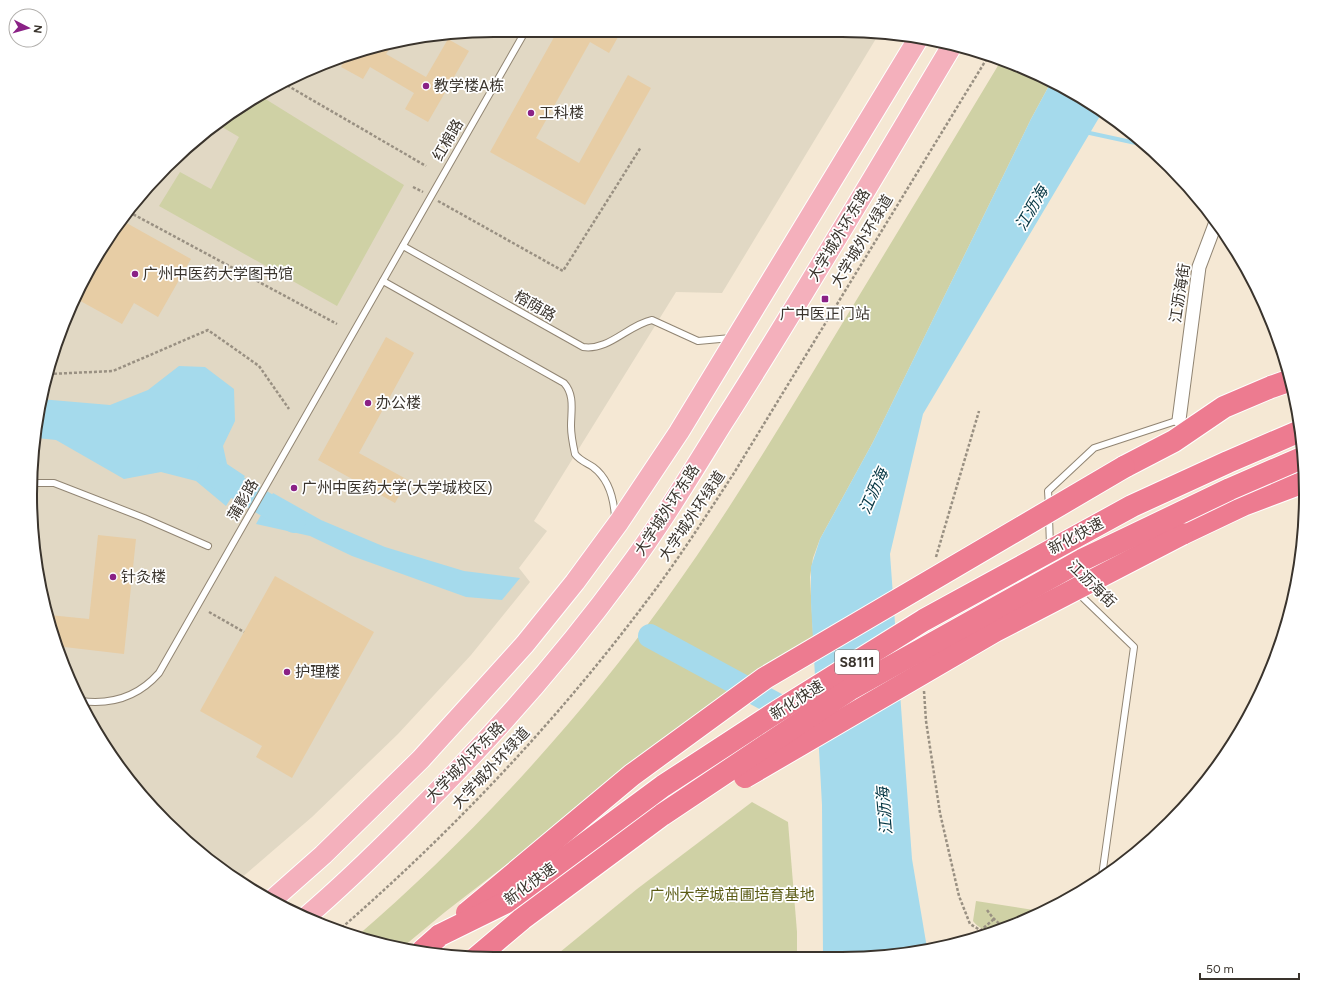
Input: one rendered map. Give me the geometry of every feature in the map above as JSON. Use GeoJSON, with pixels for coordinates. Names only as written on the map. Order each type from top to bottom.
{"type":"FeatureCollection","features":[{"type":"Feature","properties":{"kind":"highway"},"geometry":{"type":"LineString","coordinates":[[440,935],[632,775],[765,678],[1124,466],[1174,441],[1224,407],[1271,386],[1284,382]]}},
{"type":"Feature","properties":{"kind":"highway","name":"新化快速"},"geometry":{"type":"LineString","coordinates":[[427,947],[440,935],[505,903],[663,786],[778,711],[924,620],[1132,506],[1295,433]]}},
{"type":"Feature","properties":{"kind":"highway","name":"新化快速"},"geometry":{"type":"LineString","coordinates":[[484,952],[522,919],[662,815],[849,690],[1082,560],[1230,489],[1297,460]]}},
{"type":"Feature","properties":{"kind":"highway"},"geometry":{"type":"LineString","coordinates":[[489,952],[695,806],[939,662],[1109,570],[1243,505],[1299,484]]}},
{"type":"Feature","properties":{"kind":"main road"},"geometry":{"type":"LineString","coordinates":[[276,897],[308,870],[371,809],[472,705],[542,624],[615,528],[654,470],[915,43]]}},
{"type":"Feature","properties":{"kind":"main road","name":"大学城外环东路"},"geometry":{"type":"LineString","coordinates":[[310,913],[346,881],[446,783],[502,723],[560,656],[611,591],[668,512],[752,377],[949,50]]}},
{"type":"Feature","properties":{"kind":"street","name":"江沥海街"},"geometry":{"type":"LineString","coordinates":[[1179,420],[1200,267],[1214,229]]}},
{"type":"Feature","properties":{"kind":"lane","name":"红棉路"},"geometry":{"type":"LineString","coordinates":[[393,264],[522,37]]}},
{"type":"Feature","properties":{"kind":"lane","name":"榕荫路"},"geometry":{"type":"LineString","coordinates":[[403,246],[583,347],[599,346],[637,325],[652,320],[698,341],[710,341],[737,336]]}},
{"type":"Feature","properties":{"kind":"lane","name":"蒲影路"},"geometry":{"type":"LineString","coordinates":[[86,701],[104,703],[120,699],[137,692],[159,673],[393,264]]}},
{"type":"Feature","properties":{"kind":"lane"},"geometry":{"type":"LineString","coordinates":[[383,281],[564,383],[568,389],[572,401],[571,426],[575,454],[598,471],[608,484],[614,504],[615,528]]}},
{"type":"Feature","properties":{"kind":"lane","name":"江沥海街"},"geometry":{"type":"LineString","coordinates":[[1050,558],[1048,491],[1094,448],[1179,420]]}},
{"type":"Feature","properties":{"kind":"lane"},"geometry":{"type":"LineString","coordinates":[[37,483],[54,483],[144,518],[208,546]]}},
{"type":"Feature","properties":{"kind":"lane","name":"江沥海街"},"geometry":{"type":"LineString","coordinates":[[1050,566],[1061,576]]}},
{"type":"Feature","properties":{"kind":"lane","name":"江沥海街"},"geometry":{"type":"LineString","coordinates":[[1067,582],[1134,647],[1103,870]]}},
{"type":"Feature","properties":{"kind":"path","name":"大学城外环绿道"},"geometry":{"type":"LineString","coordinates":[[343,926],[377,897],[461,816],[527,746],[595,666],[646,602],[690,540],[734,473],[986,60]]}},
{"type":"Feature","properties":{"kind":"path"},"geometry":{"type":"LineString","coordinates":[[288,86],[426,166]]}},
{"type":"Feature","properties":{"kind":"path"},"geometry":{"type":"LineString","coordinates":[[433,198],[563,271],[641,147]]}},
{"type":"Feature","properties":{"kind":"path"},"geometry":{"type":"LineString","coordinates":[[413,187],[426,194]]}},
{"type":"Feature","properties":{"kind":"path"},"geometry":{"type":"LineString","coordinates":[[133,214],[337,324]]}},
{"type":"Feature","properties":{"kind":"path"},"geometry":{"type":"LineString","coordinates":[[54,374],[113,371],[208,330],[259,366],[289,409]]}},
{"type":"Feature","properties":{"kind":"path"},"geometry":{"type":"LineString","coordinates":[[209,612],[244,632]]}},
{"type":"Feature","properties":{"kind":"path"},"geometry":{"type":"LineString","coordinates":[[987,910],[999,924]]}},
{"type":"Feature","properties":{"kind":"path"},"geometry":{"type":"LineString","coordinates":[[981,930],[994,919]]}},
{"type":"Feature","properties":{"kind":"shaded area","name":"广州中医药大学(大学城校区)"},"geometry":{"type":"Polygon","coordinates":[[[494,37],[842,37],[876,39],[722,293],[676,292],[534,521],[547,531],[519,568],[530,582],[471,655],[398,734],[312,817],[243,877],[240,875],[193,838],[171,818],[132,773],[114,749],[98,723],[84,697],[61,642],[46,584],[38,524],[37,494],[41,435],[46,405],[61,347],[84,292],[114,240],[151,193],[171,171],[216,132],[240,114],[292,84],[347,61],[376,53],[435,41],[494,37]]]}},
{"type":"Feature","properties":{"kind":"green space"},"geometry":{"type":"Polygon","coordinates":[[[999,65],[1049,86],[1031,119],[873,442],[820,539],[813,558],[810,577],[814,652],[555,827],[445,912],[407,943],[362,932],[399,899],[481,820],[558,735],[595,691],[631,647],[687,570],[771,441],[999,65]]]}},
{"type":"Feature","properties":{"kind":"green space"},"geometry":{"type":"Polygon","coordinates":[[[265,99],[404,185],[337,306],[159,206],[180,172],[211,189],[239,137],[222,127],[265,99]]]}},
{"type":"Feature","properties":{"kind":"green space","name":"广州大学城苗圃培育基地"},"geometry":{"type":"Polygon","coordinates":[[[752,802],[788,822],[797,932],[797,952],[560,952],[637,889],[752,802]]]}},
{"type":"Feature","properties":{"kind":"green space"},"geometry":{"type":"Polygon","coordinates":[[[976,901],[1033,910],[985,929],[980,927],[973,921],[976,901]]]}},
{"type":"Feature","properties":{"kind":"water","name":"江沥海"},"geometry":{"type":"Polygon","coordinates":[[[1049,86],[1100,117],[923,414],[890,554],[912,859],[926,944],[871,951],[823,952],[822,805],[811,603],[811,567],[820,539],[873,442],[1031,119],[1049,86]]]}},
{"type":"Feature","properties":{"kind":"water"},"geometry":{"type":"Polygon","coordinates":[[[179,366],[205,367],[234,389],[235,421],[223,446],[227,464],[245,476],[226,506],[196,481],[161,472],[124,479],[56,440],[41,438],[47,400],[110,405],[148,390],[179,366]]]}},
{"type":"Feature","properties":{"kind":"water"},"geometry":{"type":"Polygon","coordinates":[[[273,493],[321,520],[385,547],[464,571],[520,578],[502,600],[466,597],[352,556],[310,536],[256,524],[273,493]]]}},
{"type":"Feature","properties":{"kind":"building","name":"工科楼"},"geometry":{"type":"Polygon","coordinates":[[[554,37],[618,37],[609,53],[590,42],[536,138],[579,163],[628,75],[651,88],[585,205],[490,152],[554,37]]]}},
{"type":"Feature","properties":{"kind":"building","name":"教学楼A栋"},"geometry":{"type":"Polygon","coordinates":[[[448,40],[469,51],[428,122],[405,109],[414,93],[370,67],[363,79],[341,67],[343,62],[347,61],[389,50],[386,54],[426,77],[448,40]]]}},
{"type":"Feature","properties":{"kind":"building","name":"广州中医药大学图书馆"},"geometry":{"type":"Polygon","coordinates":[[[127,223],[191,259],[158,317],[134,303],[122,324],[80,301],[98,266],[127,223]]]}},
{"type":"Feature","properties":{"kind":"building","name":"办公楼"},"geometry":{"type":"Polygon","coordinates":[[[386,337],[414,353],[359,453],[408,480],[395,503],[318,460],[386,337]]]}},
{"type":"Feature","properties":{"kind":"building","name":"针灸楼"},"geometry":{"type":"Polygon","coordinates":[[[98,535],[136,539],[124,654],[63,647],[54,615],[89,619],[98,535]]]}},
{"type":"Feature","properties":{"kind":"building","name":"护理楼"},"geometry":{"type":"Polygon","coordinates":[[[275,576],[374,632],[292,778],[256,757],[262,746],[200,711],[275,576]]]}},
{"type":"Feature","properties":{"kind":"waterway"},"geometry":{"type":"LineString","coordinates":[[1085,132],[1132,142]]}},
{"type":"Feature","properties":{"kind":"waterway"},"geometry":{"type":"LineString","coordinates":[[209,471],[294,521]]}},
{"type":"Feature","properties":{"kind":"waterway"},"geometry":{"type":"LineString","coordinates":[[650,636],[801,718]]}},
{"type":"Feature","properties":{"kind":"place","name":"教学楼A栋"},"geometry":{"type":"Point","coordinates":[426,86]}},
{"type":"Feature","properties":{"kind":"place","name":"工科楼"},"geometry":{"type":"Point","coordinates":[531,113]}},
{"type":"Feature","properties":{"kind":"place","name":"广州中医药大学图书馆"},"geometry":{"type":"Point","coordinates":[135,274]}},
{"type":"Feature","properties":{"kind":"place","name":"广中医正门站"},"geometry":{"type":"Point","coordinates":[825,299]}},
{"type":"Feature","properties":{"kind":"place","name":"办公楼"},"geometry":{"type":"Point","coordinates":[368,403]}},
{"type":"Feature","properties":{"kind":"place","name":"广州中医药大学(大学城校区)"},"geometry":{"type":"Point","coordinates":[294,488]}},
{"type":"Feature","properties":{"kind":"place","name":"针灸楼"},"geometry":{"type":"Point","coordinates":[113,577]}},
{"type":"Feature","properties":{"kind":"place","name":"护理楼"},"geometry":{"type":"Point","coordinates":[287,672]}}]}
